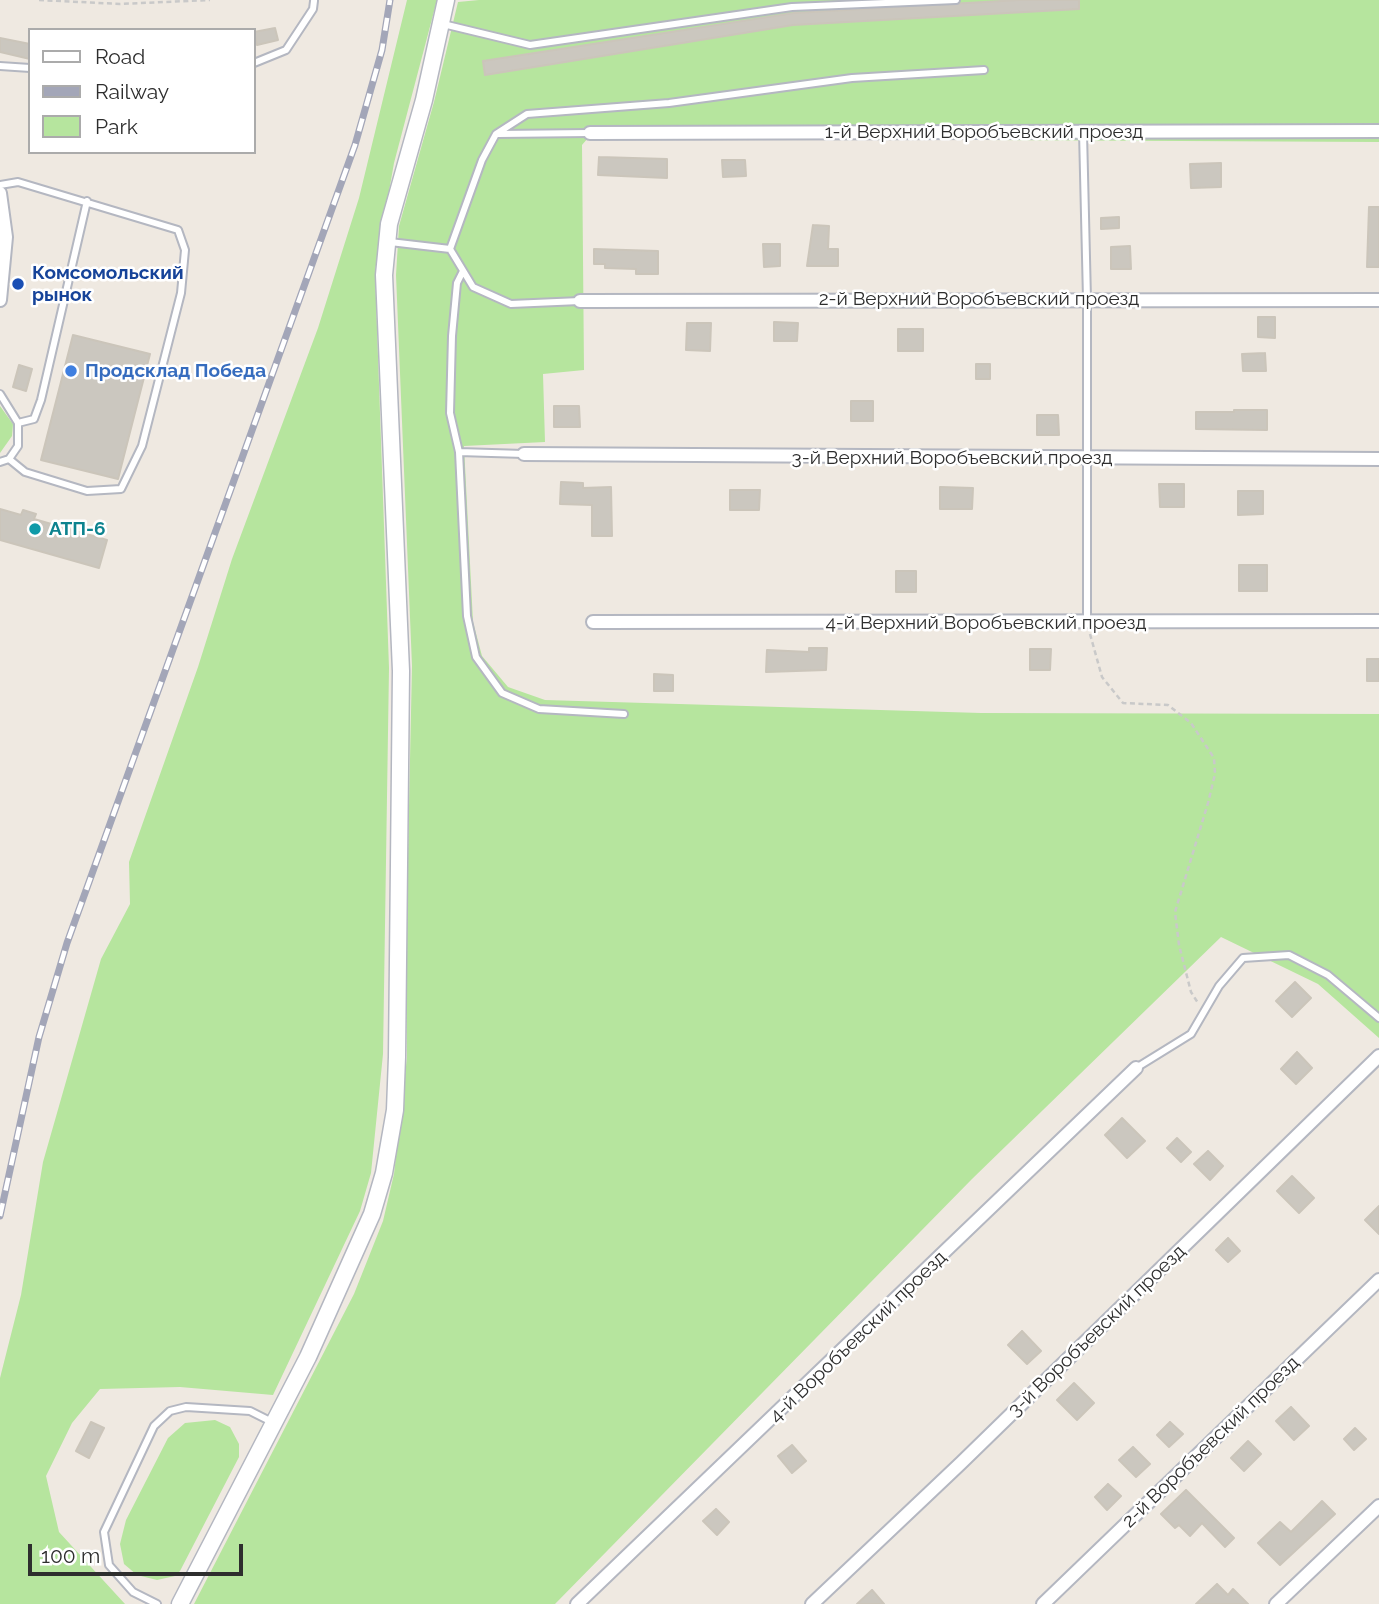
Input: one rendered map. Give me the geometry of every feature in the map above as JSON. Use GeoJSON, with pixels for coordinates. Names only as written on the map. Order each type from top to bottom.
{"type":"FeatureCollection","features":[{"type":"Feature","properties":{"kind":"street"},"geometry":{"type":"LineString","coordinates":[[180,1604],[308,1357],[372,1214],[384,1173],[394,1110],[401,671],[384,275],[389,224],[446,0]]}},
{"type":"Feature","properties":{"kind":"street","name":"1-й Верхний Воробъевский проезд"},"geometry":{"type":"LineString","coordinates":[[590,133],[1379,131]]}},
{"type":"Feature","properties":{"kind":"street"},"geometry":{"type":"LineString","coordinates":[[0,193],[3,237],[0,300]]}},
{"type":"Feature","properties":{"kind":"street","name":"2-й Верхний Воробъевский проезд"},"geometry":{"type":"LineString","coordinates":[[580,301],[1379,300]]}},
{"type":"Feature","properties":{"kind":"street","name":"3-й Верхний Воробъевский проезд"},"geometry":{"type":"LineString","coordinates":[[524,454],[1379,459]]}},
{"type":"Feature","properties":{"kind":"street","name":"4-й Верхний Воробъевский проезд"},"geometry":{"type":"LineString","coordinates":[[593,622],[1379,621]]}},
{"type":"Feature","properties":{"kind":"street","name":"3-й Воробъевский проезд"},"geometry":{"type":"LineString","coordinates":[[812,1604],[971,1454],[1379,1056]]}},
{"type":"Feature","properties":{"kind":"street","name":"4-й Воробъевский проезд"},"geometry":{"type":"LineString","coordinates":[[577,1604],[1136,1068]]}},
{"type":"Feature","properties":{"kind":"street","name":"2-й Воробъевский проезд"},"geometry":{"type":"LineString","coordinates":[[1043,1604],[1379,1280]]}},
{"type":"Feature","properties":{"kind":"street"},"geometry":{"type":"LineString","coordinates":[[1276,1604],[1379,1506]]}},
{"type":"Feature","properties":{"kind":"lane"},"geometry":{"type":"LineString","coordinates":[[441,24],[530,44],[792,7],[956,0]]}},
{"type":"Feature","properties":{"kind":"lane"},"geometry":{"type":"LineString","coordinates":[[256,62],[286,50],[313,9],[314,1]]}},
{"type":"Feature","properties":{"kind":"lane"},"geometry":{"type":"LineString","coordinates":[[0,66],[28,68]]}},
{"type":"Feature","properties":{"kind":"lane"},"geometry":{"type":"LineString","coordinates":[[450,249],[482,160],[496,134],[527,114],[669,103],[852,78],[984,69]]}},
{"type":"Feature","properties":{"kind":"lane"},"geometry":{"type":"LineString","coordinates":[[1083,132],[1087,299],[1087,623]]}},
{"type":"Feature","properties":{"kind":"lane"},"geometry":{"type":"LineString","coordinates":[[496,134],[590,133]]}},
{"type":"Feature","properties":{"kind":"lane"},"geometry":{"type":"LineString","coordinates":[[0,185],[18,182],[178,230],[185,250],[181,293],[142,446],[121,489],[87,491],[25,472],[9,459]]}},
{"type":"Feature","properties":{"kind":"lane"},"geometry":{"type":"LineString","coordinates":[[18,424],[34,419],[41,400],[87,201]]}},
{"type":"Feature","properties":{"kind":"lane"},"geometry":{"type":"LineString","coordinates":[[388,242],[450,249]]}},
{"type":"Feature","properties":{"kind":"lane"},"geometry":{"type":"LineString","coordinates":[[450,249],[473,287],[511,304],[580,301]]}},
{"type":"Feature","properties":{"kind":"lane"},"geometry":{"type":"LineString","coordinates":[[463,271],[457,282],[452,336],[450,413],[459,452],[467,616],[476,657],[502,693],[539,709],[624,714]]}},
{"type":"Feature","properties":{"kind":"lane"},"geometry":{"type":"LineString","coordinates":[[0,394],[18,424],[18,446],[9,459],[0,462]]}},
{"type":"Feature","properties":{"kind":"lane"},"geometry":{"type":"LineString","coordinates":[[459,452],[524,454]]}},
{"type":"Feature","properties":{"kind":"lane"},"geometry":{"type":"LineString","coordinates":[[1136,1068],[1191,1034],[1219,986],[1243,958],[1289,955],[1328,975],[1379,1018]]}},
{"type":"Feature","properties":{"kind":"lane"},"geometry":{"type":"LineString","coordinates":[[157,1604],[134,1592],[109,1564],[104,1532],[154,1426],[170,1411],[186,1407],[250,1411],[273,1423]]}},
{"type":"Feature","properties":{"kind":"path"},"geometry":{"type":"LineString","coordinates":[[39,0],[120,4],[210,0]]}},
{"type":"Feature","properties":{"kind":"path"},"geometry":{"type":"LineString","coordinates":[[1087,623],[1102,677],[1123,703],[1168,705],[1191,723],[1214,758],[1216,774],[1209,803],[1175,912],[1179,945],[1191,992],[1204,1011]]}},
{"type":"Feature","properties":{"kind":"green space"},"geometry":{"type":"Polygon","coordinates":[[[407,0],[437,0],[394,163],[375,271],[389,668],[383,1054],[371,1173],[360,1211],[273,1395],[180,1387],[100,1389],[72,1423],[46,1476],[59,1532],[125,1604],[0,1604],[0,1378],[21,1295],[43,1162],[101,959],[130,904],[129,862],[198,667],[232,559],[318,328],[359,198],[407,0]]]}},
{"type":"Feature","properties":{"kind":"green space"},"geometry":{"type":"Polygon","coordinates":[[[1379,0],[1379,142],[588,138],[582,145],[584,370],[543,374],[545,442],[464,446],[473,622],[482,656],[508,687],[545,700],[981,713],[1379,714],[1379,1038],[1318,984],[1221,937],[972,1179],[555,1604],[194,1604],[354,1294],[383,1221],[394,1174],[407,1057],[406,945],[412,666],[396,275],[399,226],[434,102],[458,2],[1379,0]]]}},
{"type":"Feature","properties":{"kind":"green space"},"geometry":{"type":"Polygon","coordinates":[[[0,406],[13,424],[12,436],[0,453],[0,406]]]}},
{"type":"Feature","properties":{"kind":"green space"},"geometry":{"type":"Polygon","coordinates":[[[215,1420],[230,1427],[239,1444],[239,1457],[180,1571],[175,1576],[157,1580],[137,1575],[124,1564],[120,1544],[126,1520],[168,1438],[185,1423],[215,1420]]]}},
{"type":"Feature","properties":{"kind":"building"},"geometry":{"type":"Polygon","coordinates":[[[1019,0],[1079,0],[1079,9],[793,25],[485,75],[483,61],[794,13],[1019,0]]]}},
{"type":"Feature","properties":{"kind":"building"},"geometry":{"type":"Polygon","coordinates":[[[275,28],[278,40],[257,45],[256,32],[275,28]]]}},
{"type":"Feature","properties":{"kind":"building"},"geometry":{"type":"Polygon","coordinates":[[[0,38],[28,44],[28,59],[0,52],[0,38]]]}},
{"type":"Feature","properties":{"kind":"building"},"geometry":{"type":"Polygon","coordinates":[[[599,157],[667,159],[667,178],[598,175],[599,157]]]}},
{"type":"Feature","properties":{"kind":"building"},"geometry":{"type":"Polygon","coordinates":[[[722,160],[745,160],[746,176],[723,177],[722,160]]]}},
{"type":"Feature","properties":{"kind":"building"},"geometry":{"type":"Polygon","coordinates":[[[1221,163],[1221,187],[1191,188],[1190,164],[1221,163]]]}},
{"type":"Feature","properties":{"kind":"building"},"geometry":{"type":"Polygon","coordinates":[[[1369,207],[1379,207],[1379,267],[1367,267],[1369,207]]]}},
{"type":"Feature","properties":{"kind":"building"},"geometry":{"type":"Polygon","coordinates":[[[1119,217],[1119,228],[1101,229],[1101,218],[1119,217]]]}},
{"type":"Feature","properties":{"kind":"building"},"geometry":{"type":"Polygon","coordinates":[[[813,225],[829,226],[828,249],[838,249],[838,266],[807,266],[813,225]]]}},
{"type":"Feature","properties":{"kind":"building"},"geometry":{"type":"Polygon","coordinates":[[[763,244],[780,244],[780,266],[764,267],[763,244]]]}},
{"type":"Feature","properties":{"kind":"building"},"geometry":{"type":"Polygon","coordinates":[[[1130,246],[1131,269],[1111,269],[1111,247],[1130,246]]]}},
{"type":"Feature","properties":{"kind":"building"},"geometry":{"type":"Polygon","coordinates":[[[594,249],[658,251],[658,274],[636,274],[636,269],[605,268],[605,264],[594,264],[594,249]]]}},
{"type":"Feature","properties":{"kind":"building"},"geometry":{"type":"Polygon","coordinates":[[[1258,317],[1275,317],[1275,338],[1258,337],[1258,317]]]}},
{"type":"Feature","properties":{"kind":"building"},"geometry":{"type":"Polygon","coordinates":[[[774,322],[798,323],[797,341],[774,341],[774,322]]]}},
{"type":"Feature","properties":{"kind":"building"},"geometry":{"type":"Polygon","coordinates":[[[687,323],[711,323],[710,351],[686,350],[687,323]]]}},
{"type":"Feature","properties":{"kind":"building"},"geometry":{"type":"Polygon","coordinates":[[[898,329],[923,329],[923,351],[898,351],[898,329]]]}},
{"type":"Feature","properties":{"kind":"building"},"geometry":{"type":"Polygon","coordinates":[[[73,335],[150,354],[118,479],[41,460],[73,335]]]}},
{"type":"Feature","properties":{"kind":"building"},"geometry":{"type":"Polygon","coordinates":[[[1265,353],[1266,371],[1243,371],[1242,354],[1265,353]]]}},
{"type":"Feature","properties":{"kind":"building"},"geometry":{"type":"Polygon","coordinates":[[[976,364],[990,364],[990,379],[976,379],[976,364]]]}},
{"type":"Feature","properties":{"kind":"building"},"geometry":{"type":"Polygon","coordinates":[[[19,365],[32,369],[26,391],[13,387],[19,365]]]}},
{"type":"Feature","properties":{"kind":"building"},"geometry":{"type":"Polygon","coordinates":[[[851,401],[873,401],[873,421],[851,421],[851,401]]]}},
{"type":"Feature","properties":{"kind":"building"},"geometry":{"type":"Polygon","coordinates":[[[554,406],[579,406],[580,427],[554,427],[554,406]]]}},
{"type":"Feature","properties":{"kind":"building"},"geometry":{"type":"Polygon","coordinates":[[[1267,410],[1267,430],[1196,429],[1196,412],[1267,410]]]}},
{"type":"Feature","properties":{"kind":"building"},"geometry":{"type":"Polygon","coordinates":[[[1037,415],[1058,415],[1059,435],[1037,435],[1037,415]]]}},
{"type":"Feature","properties":{"kind":"building"},"geometry":{"type":"Polygon","coordinates":[[[561,482],[583,483],[583,488],[611,487],[612,536],[592,536],[592,505],[560,504],[561,482]]]}},
{"type":"Feature","properties":{"kind":"building"},"geometry":{"type":"Polygon","coordinates":[[[1159,484],[1184,484],[1184,507],[1160,507],[1159,484]]]}},
{"type":"Feature","properties":{"kind":"building"},"geometry":{"type":"Polygon","coordinates":[[[940,487],[973,488],[972,509],[940,509],[940,487]]]}},
{"type":"Feature","properties":{"kind":"building"},"geometry":{"type":"Polygon","coordinates":[[[730,490],[760,490],[759,510],[730,510],[730,490]]]}},
{"type":"Feature","properties":{"kind":"building"},"geometry":{"type":"Polygon","coordinates":[[[1238,491],[1263,491],[1263,514],[1238,515],[1238,491]]]}},
{"type":"Feature","properties":{"kind":"building","name":"АТП-6"},"geometry":{"type":"Polygon","coordinates":[[[0,509],[21,515],[23,510],[36,514],[34,519],[107,540],[99,568],[0,540],[0,509]]]}},
{"type":"Feature","properties":{"kind":"building"},"geometry":{"type":"Polygon","coordinates":[[[1239,565],[1267,565],[1267,591],[1239,591],[1239,565]]]}},
{"type":"Feature","properties":{"kind":"building"},"geometry":{"type":"Polygon","coordinates":[[[896,571],[916,571],[916,592],[896,592],[896,571]]]}},
{"type":"Feature","properties":{"kind":"building"},"geometry":{"type":"Polygon","coordinates":[[[809,648],[827,648],[826,670],[766,672],[767,650],[809,652],[809,648]]]}},
{"type":"Feature","properties":{"kind":"building"},"geometry":{"type":"Polygon","coordinates":[[[1030,649],[1051,649],[1050,670],[1030,670],[1030,649]]]}},
{"type":"Feature","properties":{"kind":"building"},"geometry":{"type":"Polygon","coordinates":[[[1367,659],[1379,659],[1379,681],[1367,681],[1367,659]]]}},
{"type":"Feature","properties":{"kind":"building"},"geometry":{"type":"Polygon","coordinates":[[[654,674],[673,675],[673,691],[654,691],[654,674]]]}},
{"type":"Feature","properties":{"kind":"building"},"geometry":{"type":"Polygon","coordinates":[[[1295,982],[1311,998],[1292,1017],[1276,1001],[1295,982]]]}},
{"type":"Feature","properties":{"kind":"building"},"geometry":{"type":"Polygon","coordinates":[[[1297,1052],[1312,1068],[1296,1084],[1281,1069],[1297,1052]]]}},
{"type":"Feature","properties":{"kind":"building"},"geometry":{"type":"Polygon","coordinates":[[[1122,1118],[1145,1141],[1127,1158],[1105,1135],[1122,1118]]]}},
{"type":"Feature","properties":{"kind":"building"},"geometry":{"type":"Polygon","coordinates":[[[1177,1138],[1191,1152],[1181,1162],[1167,1148],[1177,1138]]]}},
{"type":"Feature","properties":{"kind":"building"},"geometry":{"type":"Polygon","coordinates":[[[1208,1151],[1223,1166],[1210,1180],[1194,1164],[1208,1151]]]}},
{"type":"Feature","properties":{"kind":"building"},"geometry":{"type":"Polygon","coordinates":[[[1292,1176],[1314,1198],[1299,1213],[1277,1191],[1292,1176]]]}},
{"type":"Feature","properties":{"kind":"building"},"geometry":{"type":"Polygon","coordinates":[[[1379,1206],[1379,1234],[1365,1220],[1379,1206]]]}},
{"type":"Feature","properties":{"kind":"building"},"geometry":{"type":"Polygon","coordinates":[[[1228,1238],[1240,1251],[1228,1262],[1216,1250],[1228,1238]]]}},
{"type":"Feature","properties":{"kind":"building"},"geometry":{"type":"Polygon","coordinates":[[[1022,1331],[1041,1351],[1027,1364],[1008,1345],[1022,1331]]]}},
{"type":"Feature","properties":{"kind":"building"},"geometry":{"type":"Polygon","coordinates":[[[1074,1383],[1094,1403],[1077,1420],[1057,1400],[1074,1383]]]}},
{"type":"Feature","properties":{"kind":"building"},"geometry":{"type":"Polygon","coordinates":[[[1291,1407],[1309,1426],[1294,1440],[1276,1421],[1291,1407]]]}},
{"type":"Feature","properties":{"kind":"building"},"geometry":{"type":"Polygon","coordinates":[[[91,1422],[104,1428],[89,1458],[76,1451],[91,1422]]]}},
{"type":"Feature","properties":{"kind":"building"},"geometry":{"type":"Polygon","coordinates":[[[1170,1422],[1183,1434],[1169,1447],[1157,1435],[1170,1422]]]}},
{"type":"Feature","properties":{"kind":"building"},"geometry":{"type":"Polygon","coordinates":[[[1355,1428],[1366,1439],[1354,1450],[1344,1439],[1355,1428]]]}},
{"type":"Feature","properties":{"kind":"building"},"geometry":{"type":"Polygon","coordinates":[[[1248,1441],[1261,1454],[1244,1471],[1231,1458],[1248,1441]]]}},
{"type":"Feature","properties":{"kind":"building"},"geometry":{"type":"Polygon","coordinates":[[[792,1445],[806,1461],[792,1473],[778,1456],[792,1445]]]}},
{"type":"Feature","properties":{"kind":"building"},"geometry":{"type":"Polygon","coordinates":[[[1133,1447],[1150,1464],[1136,1477],[1119,1460],[1133,1447]]]}},
{"type":"Feature","properties":{"kind":"building"},"geometry":{"type":"Polygon","coordinates":[[[1108,1484],[1121,1496],[1107,1510],[1095,1497],[1108,1484]]]}},
{"type":"Feature","properties":{"kind":"building"},"geometry":{"type":"Polygon","coordinates":[[[1186,1490],[1234,1538],[1225,1547],[1202,1523],[1190,1536],[1179,1525],[1175,1528],[1161,1514],[1186,1490]]]}},
{"type":"Feature","properties":{"kind":"building"},"geometry":{"type":"Polygon","coordinates":[[[1322,1501],[1335,1514],[1280,1565],[1258,1543],[1280,1522],[1291,1532],[1322,1501]]]}},
{"type":"Feature","properties":{"kind":"building"},"geometry":{"type":"Polygon","coordinates":[[[716,1509],[729,1522],[717,1535],[703,1521],[716,1509]]]}},
{"type":"Feature","properties":{"kind":"building"},"geometry":{"type":"Polygon","coordinates":[[[1217,1584],[1228,1595],[1233,1589],[1248,1604],[1196,1604],[1217,1584]]]}},
{"type":"Feature","properties":{"kind":"building"},"geometry":{"type":"Polygon","coordinates":[[[872,1590],[884,1604],[857,1604],[872,1590]]]}},
{"type":"Feature","properties":{"kind":"railway"},"geometry":{"type":"LineString","coordinates":[[0,1216],[39,1037],[67,943],[355,145],[382,50],[390,0]]}},
{"type":"Feature","properties":{"kind":"place","name":"Комсомольский рынок"},"geometry":{"type":"Point","coordinates":[18,284]}},
{"type":"Feature","properties":{"kind":"place","name":"Продсклад Победа"},"geometry":{"type":"Point","coordinates":[71,371]}},
{"type":"Feature","properties":{"kind":"place","name":"АТП-6"},"geometry":{"type":"Point","coordinates":[35,529]}}]}
